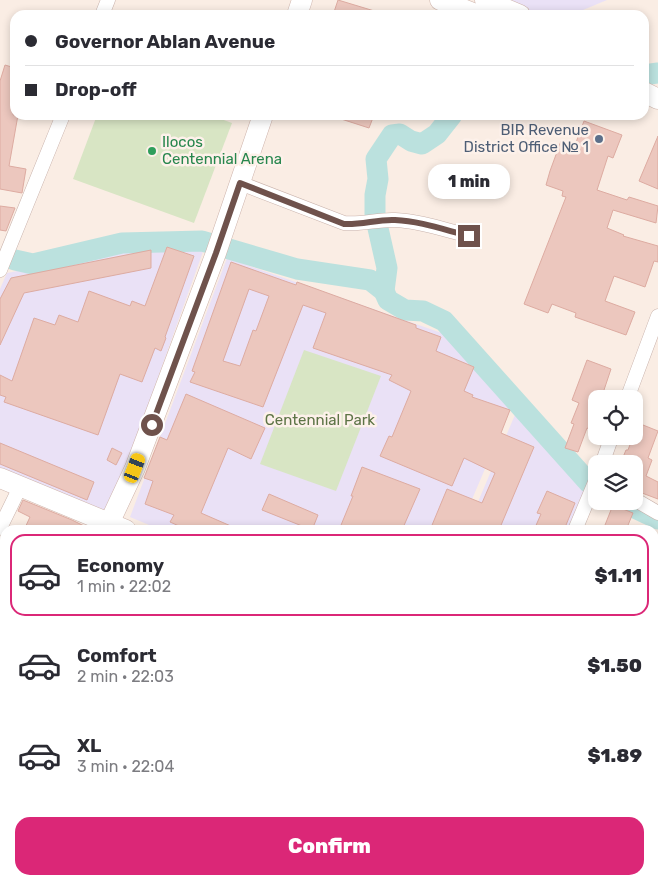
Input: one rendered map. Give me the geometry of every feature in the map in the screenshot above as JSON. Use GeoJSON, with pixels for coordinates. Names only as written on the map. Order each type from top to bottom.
{"type":"FeatureCollection","features":[{"type":"Feature","properties":{"kind":"main road"},"geometry":{"type":"LineString","coordinates":[[440,0],[465,10]]}},
{"type":"Feature","properties":{"kind":"main road"},"geometry":{"type":"LineString","coordinates":[[485,0],[508,10]]}},
{"type":"Feature","properties":{"kind":"main road"},"geometry":{"type":"LineString","coordinates":[[115,525],[219,247],[261,120]]}},
{"type":"Feature","properties":{"kind":"main road"},"geometry":{"type":"LineString","coordinates":[[0,478],[107,525]]}},
{"type":"Feature","properties":{"kind":"street"},"geometry":{"type":"LineString","coordinates":[[0,270],[4,253],[62,120]]}},
{"type":"Feature","properties":{"kind":"street"},"geometry":{"type":"LineString","coordinates":[[240,183],[344,224],[396,220],[469,236]]}},
{"type":"Feature","properties":{"kind":"street"},"geometry":{"type":"LineString","coordinates":[[630,390],[658,316]]}},
{"type":"Feature","properties":{"kind":"street"},"geometry":{"type":"LineString","coordinates":[[1,525],[20,487]]}},
{"type":"Feature","properties":{"kind":"street"},"geometry":{"type":"LineString","coordinates":[[577,525],[588,499]]}},
{"type":"Feature","properties":{"kind":"street"},"geometry":{"type":"LineString","coordinates":[[643,504],[658,513]]}},
{"type":"Feature","properties":{"kind":"shaded area"},"geometry":{"type":"Polygon","coordinates":[[[502,0],[607,0],[583,10],[524,10],[502,0]]]}},
{"type":"Feature","properties":{"kind":"shaded area"},"geometry":{"type":"Polygon","coordinates":[[[164,243],[205,246],[110,512],[0,472],[0,289],[7,273],[164,243]]]}},
{"type":"Feature","properties":{"kind":"shaded area"},"geometry":{"type":"Polygon","coordinates":[[[227,258],[453,337],[510,410],[461,525],[149,525],[130,517],[227,258]]]}},
{"type":"Feature","properties":{"kind":"shaded area"},"geometry":{"type":"Polygon","coordinates":[[[517,410],[586,489],[571,525],[468,525],[517,410]]]}},
{"type":"Feature","properties":{"kind":"green space","name":"Ilocos Centennial Arena"},"geometry":{"type":"Polygon","coordinates":[[[95,120],[224,120],[232,123],[194,223],[73,179],[95,120]]]}},
{"type":"Feature","properties":{"kind":"green space","name":"Centennial Park"},"geometry":{"type":"Polygon","coordinates":[[[304,350],[381,376],[336,491],[260,464],[304,350]]]}},
{"type":"Feature","properties":{"kind":"building"},"geometry":{"type":"Polygon","coordinates":[[[338,0],[371,10],[335,10],[338,0]]]}},
{"type":"Feature","properties":{"kind":"building"},"geometry":{"type":"Polygon","coordinates":[[[5,65],[10,66],[10,120],[17,120],[9,166],[26,169],[22,193],[0,189],[0,81],[5,65]]]}},
{"type":"Feature","properties":{"kind":"building"},"geometry":{"type":"Polygon","coordinates":[[[344,120],[372,120],[369,128],[344,120]]]}},
{"type":"Feature","properties":{"kind":"building"},"geometry":{"type":"Polygon","coordinates":[[[584,121],[622,135],[613,158],[608,156],[597,190],[627,200],[629,197],[658,206],[656,223],[613,210],[607,228],[623,236],[658,246],[658,262],[654,261],[645,287],[614,276],[605,301],[635,312],[626,335],[575,317],[576,313],[552,304],[548,313],[524,304],[566,197],[562,196],[563,191],[546,185],[550,171],[561,141],[575,145],[584,121]]]}},
{"type":"Feature","properties":{"kind":"building"},"geometry":{"type":"Polygon","coordinates":[[[658,136],[658,189],[639,181],[658,136]]]}},
{"type":"Feature","properties":{"kind":"building"},"geometry":{"type":"Polygon","coordinates":[[[0,206],[15,208],[6,231],[0,230],[0,206]]]}},
{"type":"Feature","properties":{"kind":"building"},"geometry":{"type":"Polygon","coordinates":[[[167,247],[194,256],[166,338],[161,351],[155,348],[142,382],[120,374],[98,435],[4,402],[6,397],[0,395],[0,375],[12,381],[34,318],[55,325],[59,315],[78,322],[89,291],[130,306],[132,301],[145,306],[167,247]]]}},
{"type":"Feature","properties":{"kind":"building"},"geometry":{"type":"Polygon","coordinates":[[[151,250],[151,268],[24,293],[0,345],[0,299],[11,278],[151,250]]]}},
{"type":"Feature","properties":{"kind":"building"},"geometry":{"type":"Polygon","coordinates":[[[231,262],[296,285],[297,282],[416,325],[416,328],[441,337],[436,351],[474,367],[464,391],[473,395],[472,397],[510,410],[501,433],[534,447],[501,525],[432,525],[447,489],[482,503],[495,473],[464,458],[452,486],[380,456],[389,436],[392,437],[411,391],[389,380],[392,375],[313,348],[326,313],[303,305],[263,407],[190,382],[195,372],[192,371],[231,262]],[[249,289],[223,361],[240,366],[253,330],[256,331],[269,296],[249,289]]]}},
{"type":"Feature","properties":{"kind":"building"},"geometry":{"type":"Polygon","coordinates":[[[587,360],[611,369],[604,390],[588,390],[588,428],[578,452],[565,448],[574,424],[571,423],[579,403],[572,400],[587,360]]]}},
{"type":"Feature","properties":{"kind":"building"},"geometry":{"type":"Polygon","coordinates":[[[186,394],[265,428],[251,459],[228,448],[201,513],[229,525],[177,525],[170,522],[174,515],[145,504],[153,481],[144,478],[160,437],[167,440],[186,394]]]}},
{"type":"Feature","properties":{"kind":"building"},"geometry":{"type":"Polygon","coordinates":[[[643,425],[658,431],[648,458],[652,460],[646,476],[658,482],[658,499],[643,493],[643,455],[624,455],[626,450],[628,450],[630,445],[643,445],[643,425]]]}},
{"type":"Feature","properties":{"kind":"building"},"geometry":{"type":"Polygon","coordinates":[[[0,443],[94,482],[87,500],[0,464],[0,443]]]}},
{"type":"Feature","properties":{"kind":"building"},"geometry":{"type":"Polygon","coordinates":[[[112,448],[122,453],[116,465],[107,460],[112,448]]]}},
{"type":"Feature","properties":{"kind":"building"},"geometry":{"type":"Polygon","coordinates":[[[362,467],[420,489],[404,525],[341,525],[353,496],[351,496],[362,467]]]}},
{"type":"Feature","properties":{"kind":"building"},"geometry":{"type":"Polygon","coordinates":[[[547,491],[575,503],[566,525],[536,525],[541,514],[537,513],[547,491]]]}},
{"type":"Feature","properties":{"kind":"building"},"geometry":{"type":"Polygon","coordinates":[[[269,494],[318,515],[314,525],[300,525],[262,510],[269,494]]]}},
{"type":"Feature","properties":{"kind":"building"},"geometry":{"type":"Polygon","coordinates":[[[23,500],[82,525],[26,525],[30,517],[18,511],[23,500]]]}},
{"type":"Feature","properties":{"kind":"building"},"geometry":{"type":"Polygon","coordinates":[[[611,510],[626,510],[633,513],[628,525],[605,525],[611,510]]]}},
{"type":"Feature","properties":{"kind":"waterway"},"geometry":{"type":"LineString","coordinates":[[649,74],[658,73]]}},
{"type":"Feature","properties":{"kind":"waterway"},"geometry":{"type":"LineString","coordinates":[[384,291],[387,268],[375,215],[375,195],[378,179],[376,159],[392,135],[400,134],[411,141],[422,144],[437,134],[448,120]]}},
{"type":"Feature","properties":{"kind":"waterway"},"geometry":{"type":"LineString","coordinates":[[15,260],[33,264],[122,243],[202,241],[297,269],[370,280],[384,291],[388,300],[405,310],[423,311],[444,321],[588,482]]}},
{"type":"Feature","properties":{"kind":"waterway"},"geometry":{"type":"LineString","coordinates":[[639,510],[658,519]]}},
{"type":"Feature","properties":{"kind":"place","name":"BIR Revenue District Office № 1"},"geometry":{"type":"Point","coordinates":[599,139]}},
{"type":"Feature","properties":{"kind":"place","name":"Ilocos Centennial Arena"},"geometry":{"type":"Point","coordinates":[152,151]}},
{"type":"Feature","properties":{"kind":"route"},"geometry":{"type":"LineString","coordinates":[[152,425],[240,183],[344,224],[396,220],[469,236]]}}]}
